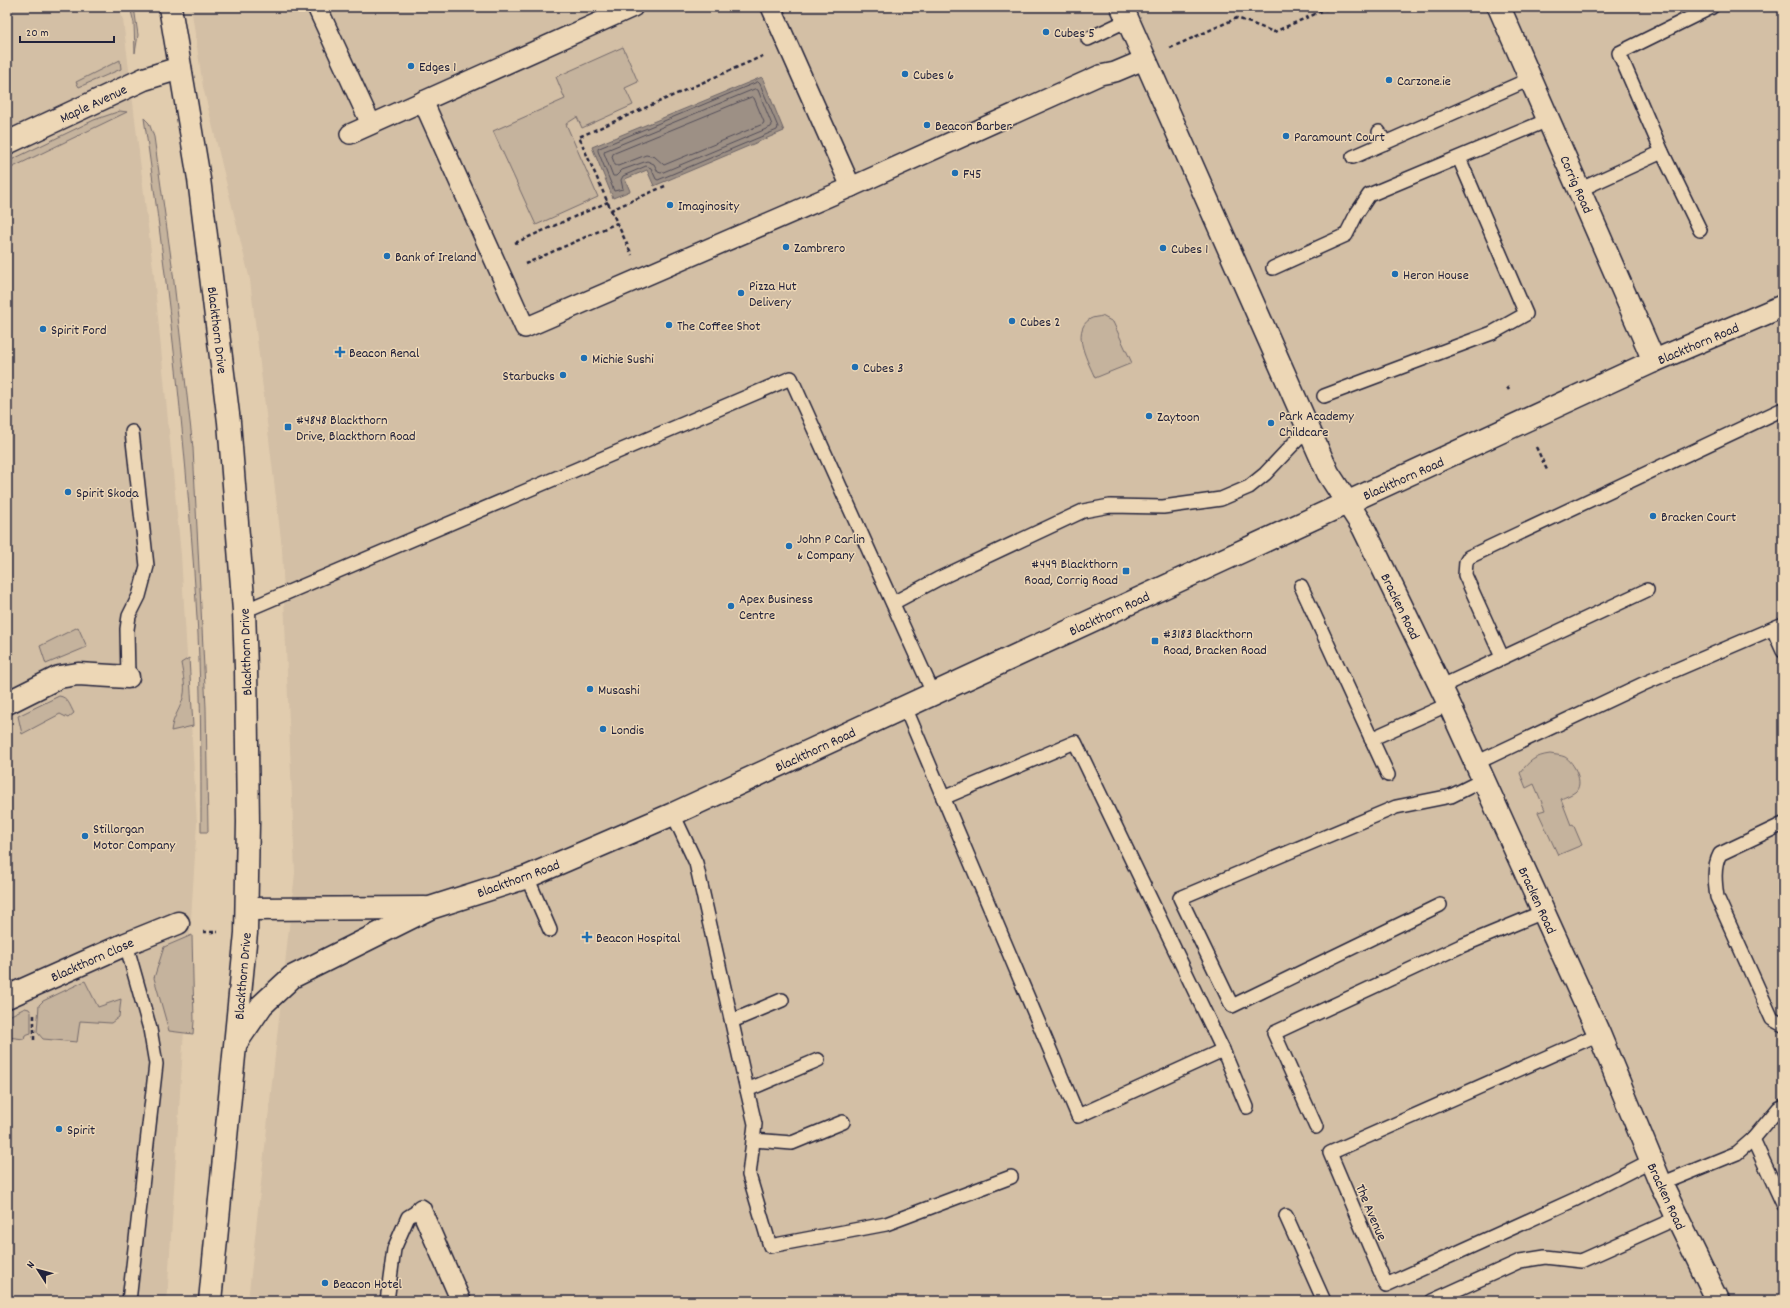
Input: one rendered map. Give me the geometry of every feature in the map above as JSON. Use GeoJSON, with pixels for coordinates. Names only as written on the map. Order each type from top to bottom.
{"type":"FeatureCollection","features":[{"type":"Feature","properties":{"kind":"street","name":"Blackthorn Drive"},"geometry":{"type":"LineString","coordinates":[[170,7],[199,179],[229,422],[244,611],[246,675],[247,909],[236,1043],[210,1301]]}},
{"type":"Feature","properties":{"kind":"street"},"geometry":{"type":"LineString","coordinates":[[317,7],[371,124]]}},
{"type":"Feature","properties":{"kind":"street"},"geometry":{"type":"LineString","coordinates":[[350,134],[633,7]]}},
{"type":"Feature","properties":{"kind":"street"},"geometry":{"type":"LineString","coordinates":[[771,7],[851,187]]}},
{"type":"Feature","properties":{"kind":"street","name":"Corrig Road"},"geometry":{"type":"LineString","coordinates":[[1501,8],[1530,79],[1654,362]]}},
{"type":"Feature","properties":{"kind":"street","name":"Bracken Road"},"geometry":{"type":"LineString","coordinates":[[1125,14],[1328,473],[1363,527],[1444,696],[1599,1034],[1650,1161],[1718,1301]]}},
{"type":"Feature","properties":{"kind":"street"},"geometry":{"type":"LineString","coordinates":[[423,101],[525,328],[851,187],[1093,78],[1115,72],[1146,59]]}},
{"type":"Feature","properties":{"kind":"street","name":"Maple Avenue"},"geometry":{"type":"LineString","coordinates":[[7,143],[144,79],[180,68]]}},
{"type":"Feature","properties":{"kind":"street","name":"Blackthorn Road"},"geometry":{"type":"LineString","coordinates":[[236,1043],[262,1005],[292,977],[430,908],[528,877],[672,814],[934,695],[1654,362],[1783,306]]}},
{"type":"Feature","properties":{"kind":"street"},"geometry":{"type":"LineString","coordinates":[[7,703],[59,677],[78,674],[128,677]]}},
{"type":"Feature","properties":{"kind":"street","name":"Blackthorn Road"},"geometry":{"type":"LineString","coordinates":[[247,909],[430,908]]}},
{"type":"Feature","properties":{"kind":"street","name":"Blackthorn Close"},"geometry":{"type":"LineString","coordinates":[[7,997],[126,944],[178,923]]}},
{"type":"Feature","properties":{"kind":"street"},"geometry":{"type":"LineString","coordinates":[[421,1209],[462,1301]]}},
{"type":"Feature","properties":{"kind":"lane"},"geometry":{"type":"LineString","coordinates":[[1700,230],[1662,152],[1619,52],[1712,7]]}},
{"type":"Feature","properties":{"kind":"lane"},"geometry":{"type":"LineString","coordinates":[[1088,39],[1125,14]]}},
{"type":"Feature","properties":{"kind":"lane"},"geometry":{"type":"LineString","coordinates":[[1353,157],[1382,137],[1530,79]]}},
{"type":"Feature","properties":{"kind":"lane"},"geometry":{"type":"LineString","coordinates":[[1273,268],[1346,234],[1356,213],[1369,195],[1548,120]]}},
{"type":"Feature","properties":{"kind":"lane"},"geometry":{"type":"LineString","coordinates":[[1579,190],[1662,152]]}},
{"type":"Feature","properties":{"kind":"lane"},"geometry":{"type":"LineString","coordinates":[[1324,396],[1492,333],[1526,314],[1459,158]]}},
{"type":"Feature","properties":{"kind":"lane"},"geometry":{"type":"LineString","coordinates":[[244,611],[791,378],[934,695]]}},
{"type":"Feature","properties":{"kind":"lane"},"geometry":{"type":"LineString","coordinates":[[1502,657],[1465,575],[1466,562],[1469,557],[1783,409]]}},
{"type":"Feature","properties":{"kind":"lane"},"geometry":{"type":"LineString","coordinates":[[128,677],[127,629],[129,616],[138,596],[147,566],[132,432]]}},
{"type":"Feature","properties":{"kind":"lane"},"geometry":{"type":"LineString","coordinates":[[893,603],[938,579],[1083,511],[1110,506],[1163,507],[1221,499],[1249,487],[1265,474],[1298,439],[1311,433]]}},
{"type":"Feature","properties":{"kind":"lane"},"geometry":{"type":"LineString","coordinates":[[1301,586],[1388,776]]}},
{"type":"Feature","properties":{"kind":"lane"},"geometry":{"type":"LineString","coordinates":[[1372,739],[1444,696],[1502,657],[1647,590]]}},
{"type":"Feature","properties":{"kind":"lane"},"geometry":{"type":"LineString","coordinates":[[1440,905],[1232,1006],[1180,898],[1396,807],[1451,796],[1479,772],[1643,684],[1778,626],[1783,651]]}},
{"type":"Feature","properties":{"kind":"lane"},"geometry":{"type":"LineString","coordinates":[[905,707],[1078,1116],[1223,1050]]}},
{"type":"Feature","properties":{"kind":"lane"},"geometry":{"type":"LineString","coordinates":[[943,798],[1075,742],[1223,1050],[1247,1107]]}},
{"type":"Feature","properties":{"kind":"lane"},"geometry":{"type":"LineString","coordinates":[[672,814],[696,863],[732,1021],[755,1124],[750,1175],[770,1246],[886,1224],[1011,1177]]}},
{"type":"Feature","properties":{"kind":"lane"},"geometry":{"type":"LineString","coordinates":[[1783,824],[1720,854],[1716,861],[1715,884],[1716,898],[1772,1019],[1783,1025]]}},
{"type":"Feature","properties":{"kind":"lane"},"geometry":{"type":"LineString","coordinates":[[528,877],[550,930]]}},
{"type":"Feature","properties":{"kind":"lane"},"geometry":{"type":"LineString","coordinates":[[1316,1127],[1274,1033],[1461,946],[1543,912]]}},
{"type":"Feature","properties":{"kind":"lane"},"geometry":{"type":"LineString","coordinates":[[126,944],[150,1029],[156,1064],[129,1301]]}},
{"type":"Feature","properties":{"kind":"lane"},"geometry":{"type":"LineString","coordinates":[[732,1021],[782,1000]]}},
{"type":"Feature","properties":{"kind":"lane","name":"The Avenue"},"geometry":{"type":"LineString","coordinates":[[1599,1034],[1330,1153],[1386,1285],[1576,1199],[1650,1161]]}},
{"type":"Feature","properties":{"kind":"lane"},"geometry":{"type":"LineString","coordinates":[[747,1090],[818,1060]]}},
{"type":"Feature","properties":{"kind":"lane"},"geometry":{"type":"LineString","coordinates":[[1661,1184],[1737,1153],[1753,1139],[1779,1108],[1783,1106]]}},
{"type":"Feature","properties":{"kind":"lane"},"geometry":{"type":"LineString","coordinates":[[753,1140],[792,1143],[843,1122]]}},
{"type":"Feature","properties":{"kind":"lane"},"geometry":{"type":"LineString","coordinates":[[1753,1139],[1783,1204]]}},
{"type":"Feature","properties":{"kind":"lane"},"geometry":{"type":"LineString","coordinates":[[387,1301],[394,1249],[408,1217],[421,1209]]}},
{"type":"Feature","properties":{"kind":"lane"},"geometry":{"type":"LineString","coordinates":[[1286,1216],[1324,1301]]}},
{"type":"Feature","properties":{"kind":"lane"},"geometry":{"type":"LineString","coordinates":[[1432,1301],[1520,1261],[1545,1257],[1581,1261],[1677,1218]]}},
{"type":"Feature","properties":{"kind":"path"},"geometry":{"type":"LineString","coordinates":[[1146,59],[1237,18],[1274,32],[1331,7]]}},
{"type":"Feature","properties":{"kind":"path"},"geometry":{"type":"LineString","coordinates":[[642,277],[579,137],[788,45]]}},
{"type":"Feature","properties":{"kind":"path"},"geometry":{"type":"LineString","coordinates":[[611,210],[665,186]]}},
{"type":"Feature","properties":{"kind":"path"},"geometry":{"type":"LineString","coordinates":[[492,253],[608,202]]}},
{"type":"Feature","properties":{"kind":"path"},"geometry":{"type":"LineString","coordinates":[[501,274],[617,223]]}},
{"type":"Feature","properties":{"kind":"path"},"geometry":{"type":"LineString","coordinates":[[1536,447],[1547,470]]}},
{"type":"Feature","properties":{"kind":"shaded area"},"geometry":{"type":"Polygon","coordinates":[[[7,7],[119,7],[123,20],[154,276],[181,555],[197,823],[167,1301],[7,1301],[7,7]]]}},
{"type":"Feature","properties":{"kind":"shaded area"},"geometry":{"type":"Polygon","coordinates":[[[130,7],[134,7],[138,35],[135,53],[134,23],[130,7]]]}},
{"type":"Feature","properties":{"kind":"shaded area"},"geometry":{"type":"Polygon","coordinates":[[[191,7],[1783,7],[1783,1301],[248,1301],[295,873],[282,548],[250,280],[203,87],[191,7]]]}},
{"type":"Feature","properties":{"kind":"shaded area"},"geometry":{"type":"Polygon","coordinates":[[[623,47],[638,82],[625,88],[633,105],[582,128],[577,117],[566,124],[598,197],[536,225],[493,131],[565,99],[556,77],[623,47]]]}},
{"type":"Feature","properties":{"kind":"shaded area"},"geometry":{"type":"Polygon","coordinates":[[[120,60],[121,69],[79,87],[76,82],[120,60]]]}},
{"type":"Feature","properties":{"kind":"shaded area"},"geometry":{"type":"Polygon","coordinates":[[[120,111],[127,112],[7,170],[7,162],[94,120],[120,111]]]}},
{"type":"Feature","properties":{"kind":"shaded area"},"geometry":{"type":"Polygon","coordinates":[[[144,118],[149,123],[154,137],[172,265],[193,448],[206,708],[208,832],[201,832],[198,634],[189,504],[177,375],[162,246],[144,118]]]}},
{"type":"Feature","properties":{"kind":"shaded area"},"geometry":{"type":"Polygon","coordinates":[[[1102,316],[1113,322],[1132,363],[1095,378],[1081,339],[1084,325],[1090,319],[1102,316]]]}},
{"type":"Feature","properties":{"kind":"shaded area"},"geometry":{"type":"Polygon","coordinates":[[[78,627],[87,647],[46,664],[40,646],[78,627]]]}},
{"type":"Feature","properties":{"kind":"shaded area"},"geometry":{"type":"Polygon","coordinates":[[[189,658],[193,726],[171,731],[184,692],[181,663],[189,658]]]}},
{"type":"Feature","properties":{"kind":"shaded area"},"geometry":{"type":"Polygon","coordinates":[[[59,696],[67,700],[74,713],[68,718],[60,714],[22,734],[18,716],[59,696]]]}},
{"type":"Feature","properties":{"kind":"shaded area"},"geometry":{"type":"Polygon","coordinates":[[[1550,754],[1563,756],[1572,763],[1579,779],[1578,788],[1575,792],[1561,799],[1571,825],[1573,824],[1582,845],[1558,855],[1538,812],[1545,810],[1534,784],[1526,788],[1520,773],[1526,765],[1533,760],[1540,756],[1550,754]]]}},
{"type":"Feature","properties":{"kind":"shaded area"},"geometry":{"type":"Polygon","coordinates":[[[192,935],[193,1034],[169,1031],[154,978],[164,947],[192,935]]]}},
{"type":"Feature","properties":{"kind":"shaded area"},"geometry":{"type":"Polygon","coordinates":[[[85,981],[98,1007],[121,999],[119,1017],[111,1023],[80,1021],[77,1042],[43,1039],[37,1032],[39,1005],[43,1001],[85,981]]]}},
{"type":"Feature","properties":{"kind":"shaded area"},"geometry":{"type":"Polygon","coordinates":[[[25,1008],[29,1009],[31,1012],[31,1033],[25,1035],[24,1039],[7,1037],[7,1017],[25,1008]]]}},
{"type":"Feature","properties":{"kind":"water"},"geometry":{"type":"Polygon","coordinates":[[[762,77],[784,131],[654,186],[647,170],[625,179],[630,191],[613,198],[592,147],[762,77]]]}},
{"type":"Feature","properties":{"kind":"place","name":"Cubes 5"},"geometry":{"type":"Point","coordinates":[1046,32]}},
{"type":"Feature","properties":{"kind":"place","name":"Edges 1"},"geometry":{"type":"Point","coordinates":[411,66]}},
{"type":"Feature","properties":{"kind":"place","name":"Cubes 6"},"geometry":{"type":"Point","coordinates":[905,74]}},
{"type":"Feature","properties":{"kind":"place","name":"Carzone.ie"},"geometry":{"type":"Point","coordinates":[1389,80]}},
{"type":"Feature","properties":{"kind":"place","name":"Beacon Barber"},"geometry":{"type":"Point","coordinates":[927,125]}},
{"type":"Feature","properties":{"kind":"place","name":"Paramount Court"},"geometry":{"type":"Point","coordinates":[1286,136]}},
{"type":"Feature","properties":{"kind":"place","name":"F45"},"geometry":{"type":"Point","coordinates":[955,173]}},
{"type":"Feature","properties":{"kind":"place","name":"Imaginosity"},"geometry":{"type":"Point","coordinates":[670,205]}},
{"type":"Feature","properties":{"kind":"place","name":"Zambrero"},"geometry":{"type":"Point","coordinates":[786,247]}},
{"type":"Feature","properties":{"kind":"place","name":"Cubes 1"},"geometry":{"type":"Point","coordinates":[1163,248]}},
{"type":"Feature","properties":{"kind":"place","name":"Bank of Ireland"},"geometry":{"type":"Point","coordinates":[387,256]}},
{"type":"Feature","properties":{"kind":"place","name":"Heron House"},"geometry":{"type":"Point","coordinates":[1395,274]}},
{"type":"Feature","properties":{"kind":"place","name":"Pizza Hut Delivery"},"geometry":{"type":"Point","coordinates":[741,293]}},
{"type":"Feature","properties":{"kind":"place","name":"Cubes 2"},"geometry":{"type":"Point","coordinates":[1012,321]}},
{"type":"Feature","properties":{"kind":"place","name":"The Coffee Shot"},"geometry":{"type":"Point","coordinates":[669,325]}},
{"type":"Feature","properties":{"kind":"place","name":"Spirit Ford"},"geometry":{"type":"Point","coordinates":[43,329]}},
{"type":"Feature","properties":{"kind":"place","name":"Beacon Renal"},"geometry":{"type":"Point","coordinates":[340,352]}},
{"type":"Feature","properties":{"kind":"place","name":"Michie Sushi"},"geometry":{"type":"Point","coordinates":[584,358]}},
{"type":"Feature","properties":{"kind":"place","name":"Cubes 3"},"geometry":{"type":"Point","coordinates":[855,367]}},
{"type":"Feature","properties":{"kind":"place","name":"Starbucks"},"geometry":{"type":"Point","coordinates":[563,375]}},
{"type":"Feature","properties":{"kind":"place","name":"Zaytoon"},"geometry":{"type":"Point","coordinates":[1149,416]}},
{"type":"Feature","properties":{"kind":"place","name":"Park Academy Childcare"},"geometry":{"type":"Point","coordinates":[1271,423]}},
{"type":"Feature","properties":{"kind":"place","name":"#4848 Blackthorn Drive, Blackthorn Road"},"geometry":{"type":"Point","coordinates":[288,427]}},
{"type":"Feature","properties":{"kind":"place","name":"Spirit Skoda"},"geometry":{"type":"Point","coordinates":[68,492]}},
{"type":"Feature","properties":{"kind":"place","name":"Bracken Court"},"geometry":{"type":"Point","coordinates":[1653,516]}},
{"type":"Feature","properties":{"kind":"place","name":"John P Carlin & Company"},"geometry":{"type":"Point","coordinates":[789,546]}},
{"type":"Feature","properties":{"kind":"place","name":"#449 Blackthorn Road, Corrig Road"},"geometry":{"type":"Point","coordinates":[1126,571]}},
{"type":"Feature","properties":{"kind":"place","name":"Apex Business Centre"},"geometry":{"type":"Point","coordinates":[731,606]}},
{"type":"Feature","properties":{"kind":"place","name":"#3183 Blackthorn Road, Bracken Road"},"geometry":{"type":"Point","coordinates":[1155,641]}},
{"type":"Feature","properties":{"kind":"place","name":"Musashi"},"geometry":{"type":"Point","coordinates":[590,689]}},
{"type":"Feature","properties":{"kind":"place","name":"Londis"},"geometry":{"type":"Point","coordinates":[603,729]}},
{"type":"Feature","properties":{"kind":"place","name":"Stillorgan Motor Company"},"geometry":{"type":"Point","coordinates":[85,836]}},
{"type":"Feature","properties":{"kind":"place","name":"Beacon Hospital"},"geometry":{"type":"Point","coordinates":[587,937]}},
{"type":"Feature","properties":{"kind":"place","name":"Spirit"},"geometry":{"type":"Point","coordinates":[59,1129]}},
{"type":"Feature","properties":{"kind":"place","name":"Beacon Hotel"},"geometry":{"type":"Point","coordinates":[325,1283]}}]}
